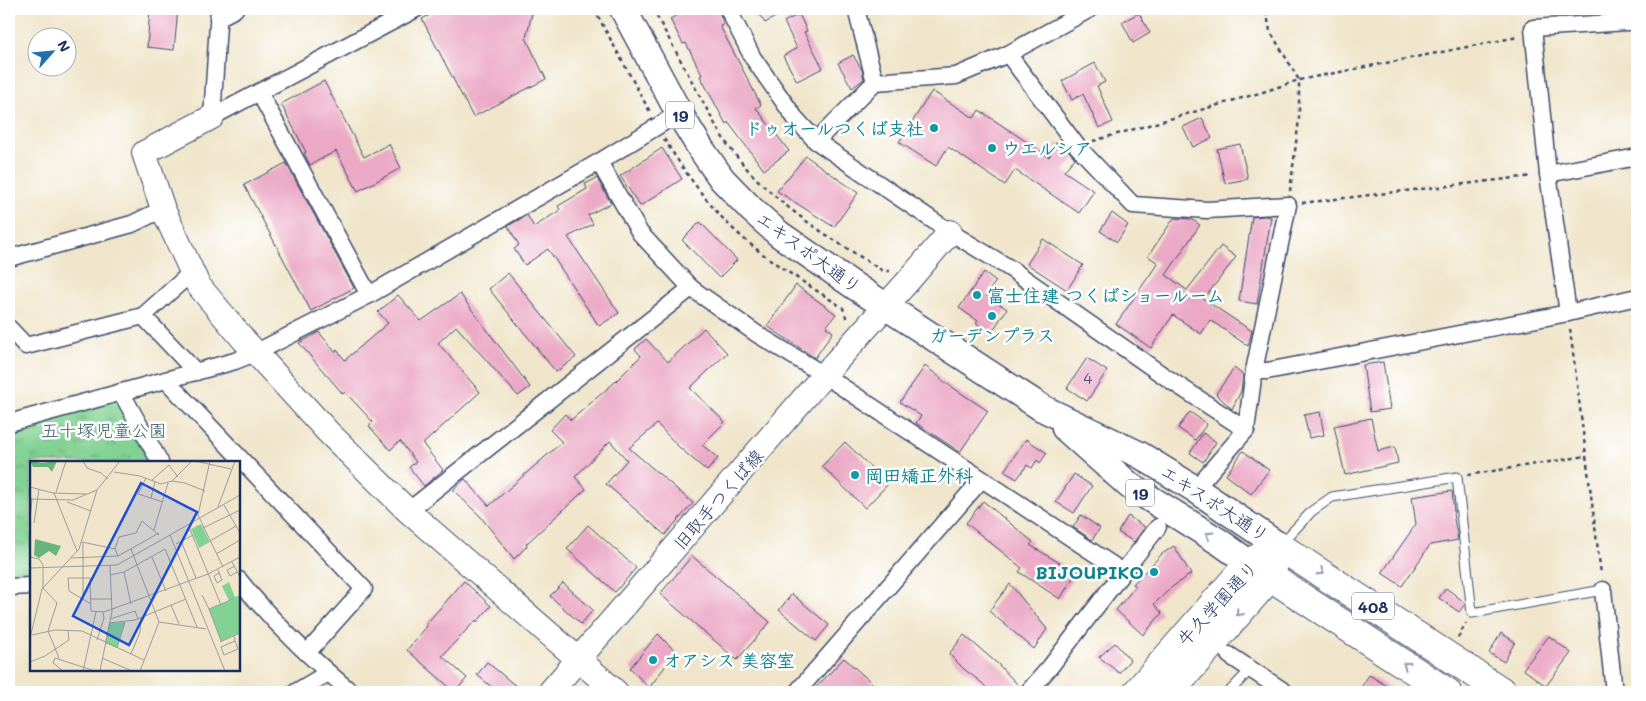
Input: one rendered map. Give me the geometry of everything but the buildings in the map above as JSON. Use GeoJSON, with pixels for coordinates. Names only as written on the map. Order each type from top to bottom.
{"type":"FeatureCollection","features":[{"type":"Feature","properties":{"kind":"highway","name":"牛久学園通り"},"geometry":{"type":"LineString","coordinates":[[1170,692],[1279,546]]}},
{"type":"Feature","properties":{"kind":"highway","name":"408"},"geometry":{"type":"LineString","coordinates":[[1279,546],[1503,692]]}},
{"type":"Feature","properties":{"kind":"highway","name":"牛久学園通り"},"geometry":{"type":"LineString","coordinates":[[1137,692],[1260,569]]}},
{"type":"Feature","properties":{"kind":"highway","name":"408"},"geometry":{"type":"LineString","coordinates":[[1260,569],[1447,692]]}},
{"type":"Feature","properties":{"kind":"main road","name":"エキスポ大通り"},"geometry":{"type":"LineString","coordinates":[[623,9],[679,113],[701,149],[722,179],[779,234],[853,285],[1042,408],[1140,455],[1196,488],[1279,546]]}},
{"type":"Feature","properties":{"kind":"main road","name":"エキスポ大通り"},"geometry":{"type":"LineString","coordinates":[[1042,408],[1130,486],[1260,569]]}},
{"type":"Feature","properties":{"kind":"street"},"geometry":{"type":"LineString","coordinates":[[212,117],[218,13],[235,9]]}},
{"type":"Feature","properties":{"kind":"street"},"geometry":{"type":"LineString","coordinates":[[416,9],[144,153],[163,208],[198,285],[255,352],[328,432],[408,511],[616,692]]}},
{"type":"Feature","properties":{"kind":"street"},"geometry":{"type":"LineString","coordinates":[[728,9],[753,58],[795,118],[816,141],[950,232],[1011,269],[1246,430]]}},
{"type":"Feature","properties":{"kind":"street"},"geometry":{"type":"LineString","coordinates":[[856,9],[875,82]]}},
{"type":"Feature","properties":{"kind":"street"},"geometry":{"type":"LineString","coordinates":[[816,141],[875,82],[956,76],[1008,54],[1090,9]]}},
{"type":"Feature","properties":{"kind":"street"},"geometry":{"type":"LineString","coordinates":[[1568,313],[1548,174],[1534,28],[1637,22]]}},
{"type":"Feature","properties":{"kind":"street"},"geometry":{"type":"LineString","coordinates":[[1008,54],[1077,146],[1133,205],[1207,210],[1288,205],[1254,370],[1246,430],[1196,488]]}},
{"type":"Feature","properties":{"kind":"street"},"geometry":{"type":"LineString","coordinates":[[258,92],[369,295]]}},
{"type":"Feature","properties":{"kind":"street"},"geometry":{"type":"LineString","coordinates":[[9,423],[235,361],[255,352],[369,295],[679,113]]}},
{"type":"Feature","properties":{"kind":"street"},"geometry":{"type":"LineString","coordinates":[[1548,174],[1637,157]]}},
{"type":"Feature","properties":{"kind":"street"},"geometry":{"type":"LineString","coordinates":[[598,162],[640,232],[691,288],[757,334],[1123,572]]}},
{"type":"Feature","properties":{"kind":"street"},"geometry":{"type":"LineString","coordinates":[[9,258],[132,224],[163,208]]}},
{"type":"Feature","properties":{"kind":"street","name":"旧取手つくば線"},"geometry":{"type":"LineString","coordinates":[[550,692],[950,232]]}},
{"type":"Feature","properties":{"kind":"street"},"geometry":{"type":"LineString","coordinates":[[9,328],[26,346],[143,316],[192,272]]}},
{"type":"Feature","properties":{"kind":"street"},"geometry":{"type":"LineString","coordinates":[[408,511],[691,288]]}},
{"type":"Feature","properties":{"kind":"street"},"geometry":{"type":"LineString","coordinates":[[1254,370],[1267,370],[1568,313],[1637,297]]}},
{"type":"Feature","properties":{"kind":"street"},"geometry":{"type":"LineString","coordinates":[[143,316],[196,372]]}},
{"type":"Feature","properties":{"kind":"street"},"geometry":{"type":"LineString","coordinates":[[166,380],[364,589],[307,653]]}},
{"type":"Feature","properties":{"kind":"street"},"geometry":{"type":"LineString","coordinates":[[121,392],[159,461]]}},
{"type":"Feature","properties":{"kind":"street"},"geometry":{"type":"LineString","coordinates":[[797,692],[981,480]]}},
{"type":"Feature","properties":{"kind":"street"},"geometry":{"type":"LineString","coordinates":[[1028,692],[1050,667],[1158,527]]}},
{"type":"Feature","properties":{"kind":"street"},"geometry":{"type":"LineString","coordinates":[[240,581],[282,629],[351,692]]}},
{"type":"Feature","properties":{"kind":"street"},"geometry":{"type":"LineString","coordinates":[[9,588],[30,586]]}},
{"type":"Feature","properties":{"kind":"street"},"geometry":{"type":"LineString","coordinates":[[1603,590],[1614,692]]}},
{"type":"Feature","properties":{"kind":"street"},"geometry":{"type":"LineString","coordinates":[[1229,655],[1280,691]]}},
{"type":"Feature","properties":{"kind":"street"},"geometry":{"type":"LineString","coordinates":[[296,692],[328,673]]}},
{"type":"Feature","properties":{"kind":"lane"},"geometry":{"type":"LineString","coordinates":[[1279,546],[1312,511],[1332,497],[1457,477],[1472,613],[1603,590]]}},
{"type":"Feature","properties":{"kind":"lane"},"geometry":{"type":"LineString","coordinates":[[1229,692],[1250,670]]}},
{"type":"Feature","properties":{"kind":"path"},"geometry":{"type":"LineString","coordinates":[[653,9],[718,128],[740,160],[790,210],[883,271],[892,272]]}},
{"type":"Feature","properties":{"kind":"path"},"geometry":{"type":"LineString","coordinates":[[1266,9],[1270,31],[1299,80],[1299,119],[1288,205],[1548,174]]}},
{"type":"Feature","properties":{"kind":"path"},"geometry":{"type":"LineString","coordinates":[[1077,146],[1299,80],[1534,34]]}},
{"type":"Feature","properties":{"kind":"path"},"geometry":{"type":"LineString","coordinates":[[1568,313],[1603,590]]}},
{"type":"Feature","properties":{"kind":"path"},"geometry":{"type":"LineString","coordinates":[[1457,477],[1586,456]]}},
{"type":"Feature","properties":{"kind":"path"},"geometry":{"type":"LineString","coordinates":[[1456,641],[1472,613]]}},
{"type":"Feature","properties":{"kind":"green space","name":"五十塚児童公園"},"geometry":{"type":"Polygon","coordinates":[[[121,392],[159,461],[30,461],[30,586],[9,587],[9,423],[121,392]]]}},
{"type":"Feature","properties":{"kind":"place","name":"ドゥオールつくば支社"},"geometry":{"type":"Point","coordinates":[934,128]}},
{"type":"Feature","properties":{"kind":"place","name":"ウエルシア"},"geometry":{"type":"Point","coordinates":[992,148]}},
{"type":"Feature","properties":{"kind":"place","name":"富士住建 つくばショールーム"},"geometry":{"type":"Point","coordinates":[977,295]}},
{"type":"Feature","properties":{"kind":"place","name":"ガーデンプラス"},"geometry":{"type":"Point","coordinates":[992,316]}},
{"type":"Feature","properties":{"kind":"place","name":"岡田矯正外科"},"geometry":{"type":"Point","coordinates":[855,475]}},
{"type":"Feature","properties":{"kind":"place","name":"BIJOUPIKO"},"geometry":{"type":"Point","coordinates":[1154,572]}},
{"type":"Feature","properties":{"kind":"place","name":"オアシス 美容室"},"geometry":{"type":"Point","coordinates":[653,660]}}]}
